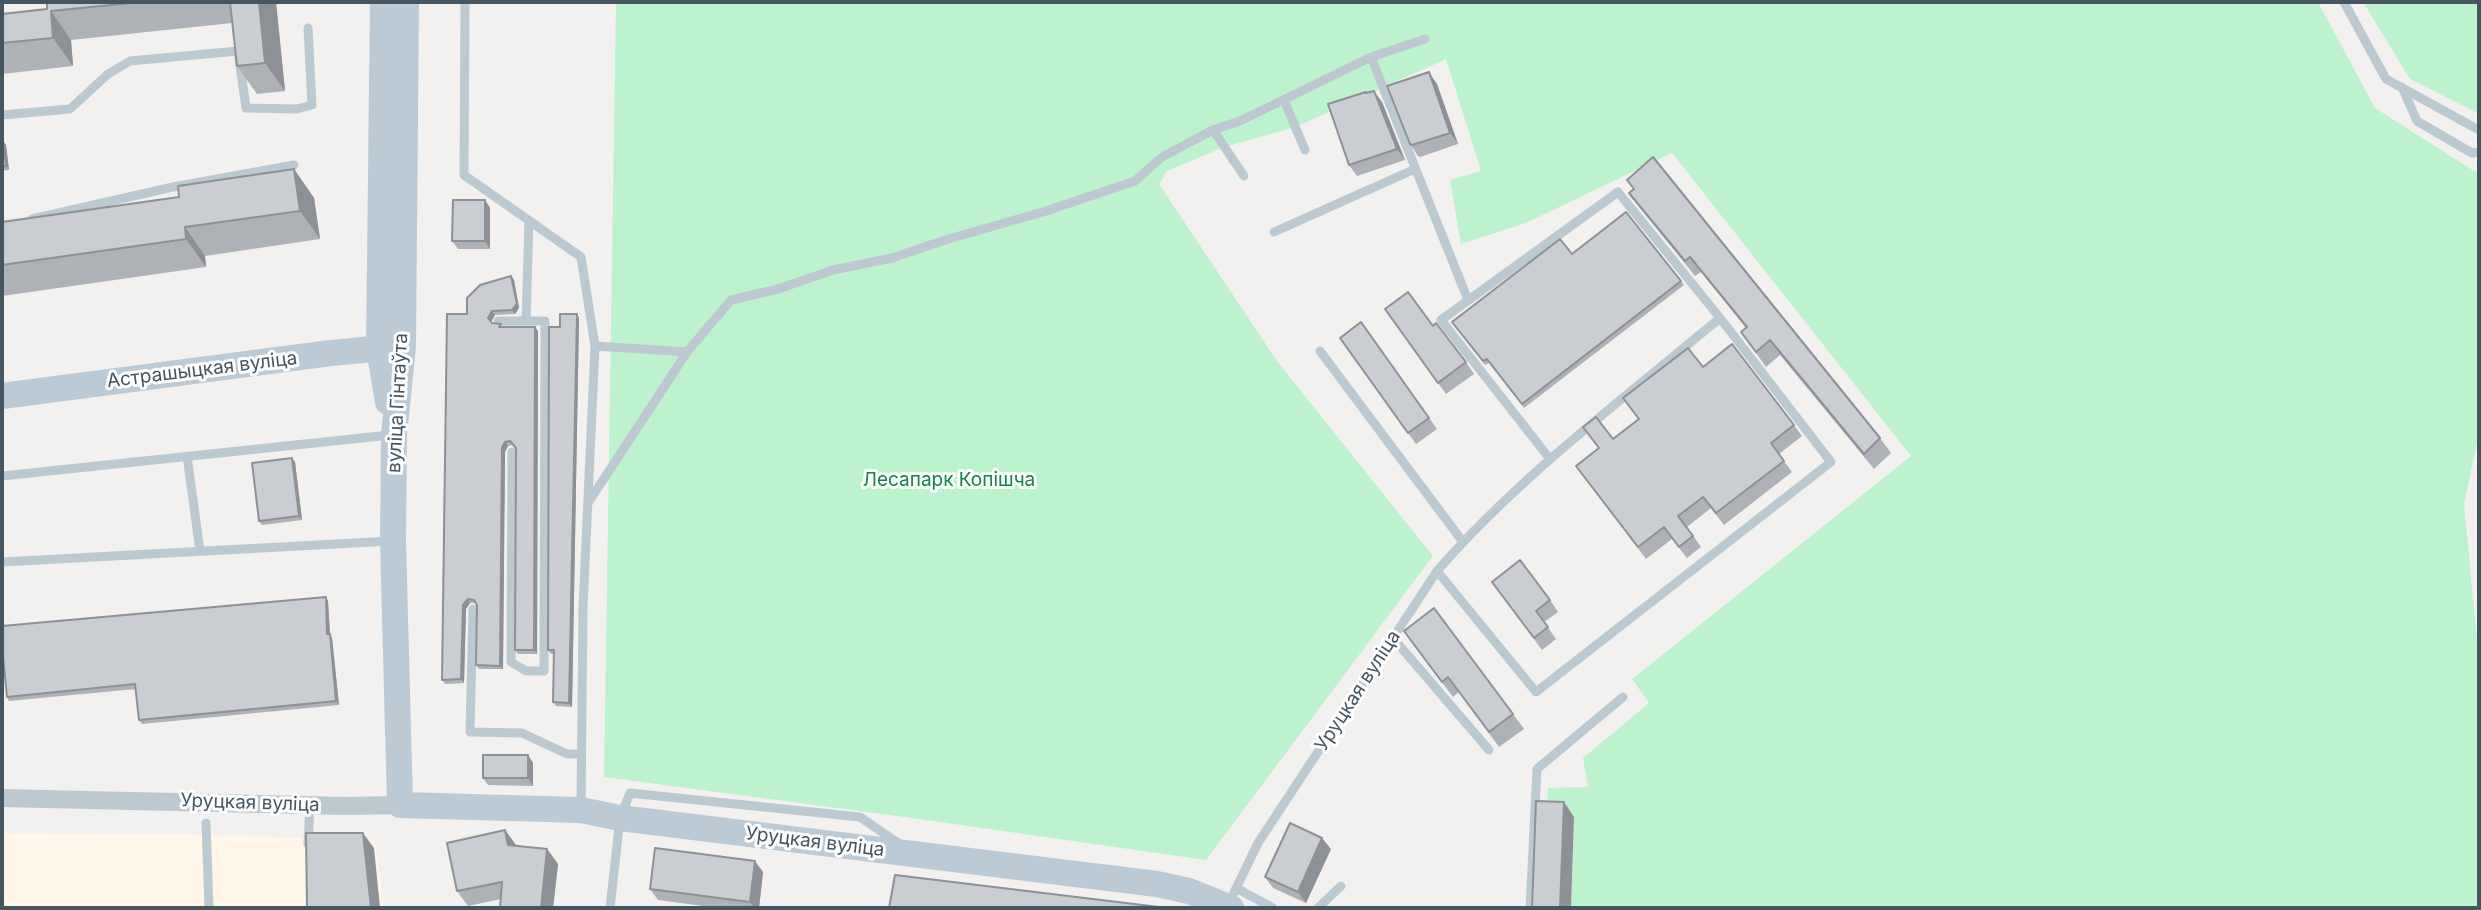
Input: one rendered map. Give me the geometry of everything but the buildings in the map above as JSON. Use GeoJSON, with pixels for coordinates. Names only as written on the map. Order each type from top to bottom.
{"type":"FeatureCollection","features":[{"type":"Feature","properties":{"kind":"street","name":"вуліца Гінтаўта"},"geometry":{"type":"LineString","coordinates":[[383,2],[401,805]]}},
{"type":"Feature","properties":{"kind":"street","name":"вуліца Гінтаўта"},"geometry":{"type":"LineString","coordinates":[[391,347],[406,2]]}},
{"type":"Feature","properties":{"kind":"street","name":"Астрашыцкая вуліца"},"geometry":{"type":"LineString","coordinates":[[2,396],[391,347]]}},
{"type":"Feature","properties":{"kind":"street","name":"Уруцкая вуліца"},"geometry":{"type":"LineString","coordinates":[[2,799],[581,810],[620,818],[1157,884],[1231,901]]}},
{"type":"Feature","properties":{"kind":"lane"},"geometry":{"type":"LineString","coordinates":[[465,2],[464,175],[581,257],[595,346],[583,607],[581,810]]}},
{"type":"Feature","properties":{"kind":"lane"},"geometry":{"type":"LineString","coordinates":[[2343,2],[2386,79],[2479,130]]}},
{"type":"Feature","properties":{"kind":"lane"},"geometry":{"type":"LineString","coordinates":[[2,115],[70,109],[108,74],[130,61],[239,51],[246,108],[297,109],[312,106],[308,28]]}},
{"type":"Feature","properties":{"kind":"lane"},"geometry":{"type":"LineString","coordinates":[[588,503],[687,352],[731,300],[778,289],[833,270],[892,257],[1135,181],[1162,157],[1213,130],[1240,121],[1371,57],[1425,39]]}},
{"type":"Feature","properties":{"kind":"lane"},"geometry":{"type":"LineString","coordinates":[[1371,57],[1468,300]]}},
{"type":"Feature","properties":{"kind":"lane"},"geometry":{"type":"LineString","coordinates":[[2402,88],[2417,121],[2472,153],[2479,152]]}},
{"type":"Feature","properties":{"kind":"lane"},"geometry":{"type":"LineString","coordinates":[[1284,100],[1305,150]]}},
{"type":"Feature","properties":{"kind":"lane"},"geometry":{"type":"LineString","coordinates":[[1213,130],[1244,176]]}},
{"type":"Feature","properties":{"kind":"lane"},"geometry":{"type":"LineString","coordinates":[[27,220],[173,187],[294,165]]}},
{"type":"Feature","properties":{"kind":"lane"},"geometry":{"type":"LineString","coordinates":[[1275,232],[1415,169]]}},
{"type":"Feature","properties":{"kind":"lane"},"geometry":{"type":"LineString","coordinates":[[1437,571],[1536,692],[1831,462],[1618,192],[1441,320],[1550,459]]}},
{"type":"Feature","properties":{"kind":"lane"},"geometry":{"type":"LineString","coordinates":[[526,321],[529,221]]}},
{"type":"Feature","properties":{"kind":"lane","name":"Уруцкая вуліца"},"geometry":{"type":"LineString","coordinates":[[1231,901],[1258,844],[1437,571],[1462,542],[1550,459],[1720,318]]}},
{"type":"Feature","properties":{"kind":"lane"},"geometry":{"type":"LineString","coordinates":[[498,321],[545,321],[544,671],[526,671],[511,662],[512,453]]}},
{"type":"Feature","properties":{"kind":"lane"},"geometry":{"type":"LineString","coordinates":[[595,346],[687,352]]}},
{"type":"Feature","properties":{"kind":"lane"},"geometry":{"type":"LineString","coordinates":[[1320,351],[1462,542]]}},
{"type":"Feature","properties":{"kind":"lane"},"geometry":{"type":"LineString","coordinates":[[2,476],[394,435]]}},
{"type":"Feature","properties":{"kind":"lane"},"geometry":{"type":"LineString","coordinates":[[187,456],[200,551]]}},
{"type":"Feature","properties":{"kind":"lane"},"geometry":{"type":"LineString","coordinates":[[2,562],[393,541]]}},
{"type":"Feature","properties":{"kind":"lane"},"geometry":{"type":"LineString","coordinates":[[473,609],[470,732],[522,733],[568,754],[581,754]]}},
{"type":"Feature","properties":{"kind":"lane"},"geometry":{"type":"LineString","coordinates":[[1393,638],[1489,750]]}},
{"type":"Feature","properties":{"kind":"lane"},"geometry":{"type":"LineString","coordinates":[[1530,908],[1537,769],[1623,697]]}},
{"type":"Feature","properties":{"kind":"lane"},"geometry":{"type":"LineString","coordinates":[[309,853],[310,805]]}},
{"type":"Feature","properties":{"kind":"lane"},"geometry":{"type":"LineString","coordinates":[[610,908],[620,818]]}},
{"type":"Feature","properties":{"kind":"lane"},"geometry":{"type":"LineString","coordinates":[[206,823],[209,908]]}},
{"type":"Feature","properties":{"kind":"lane"},"geometry":{"type":"LineString","coordinates":[[1318,908],[1341,886]]}},
{"type":"Feature","properties":{"kind":"lane"},"geometry":{"type":"LineString","coordinates":[[1231,901],[1273,908]]}},
{"type":"Feature","properties":{"kind":"shaded area"},"geometry":{"type":"Polygon","coordinates":[[[2,833],[374,840],[385,908],[2,908],[2,833]]]}},
{"type":"Feature","properties":{"kind":"green space","name":"Лесапарк Копішча"},"geometry":{"type":"Polygon","coordinates":[[[616,2],[2318,2],[2375,108],[2479,174],[2479,434],[2464,504],[2479,660],[2479,908],[1571,908],[1574,817],[1546,816],[1548,788],[1588,787],[1583,758],[1649,703],[1632,679],[1911,456],[1672,153],[1526,223],[1461,244],[1450,180],[1481,171],[1446,59],[1296,127],[1224,147],[1167,171],[1159,184],[1277,361],[1433,556],[1206,860],[604,777],[616,2]]]}},
{"type":"Feature","properties":{"kind":"green space"},"geometry":{"type":"Polygon","coordinates":[[[2363,2],[2479,2],[2479,114],[2410,79],[2363,2]]]}}]}
